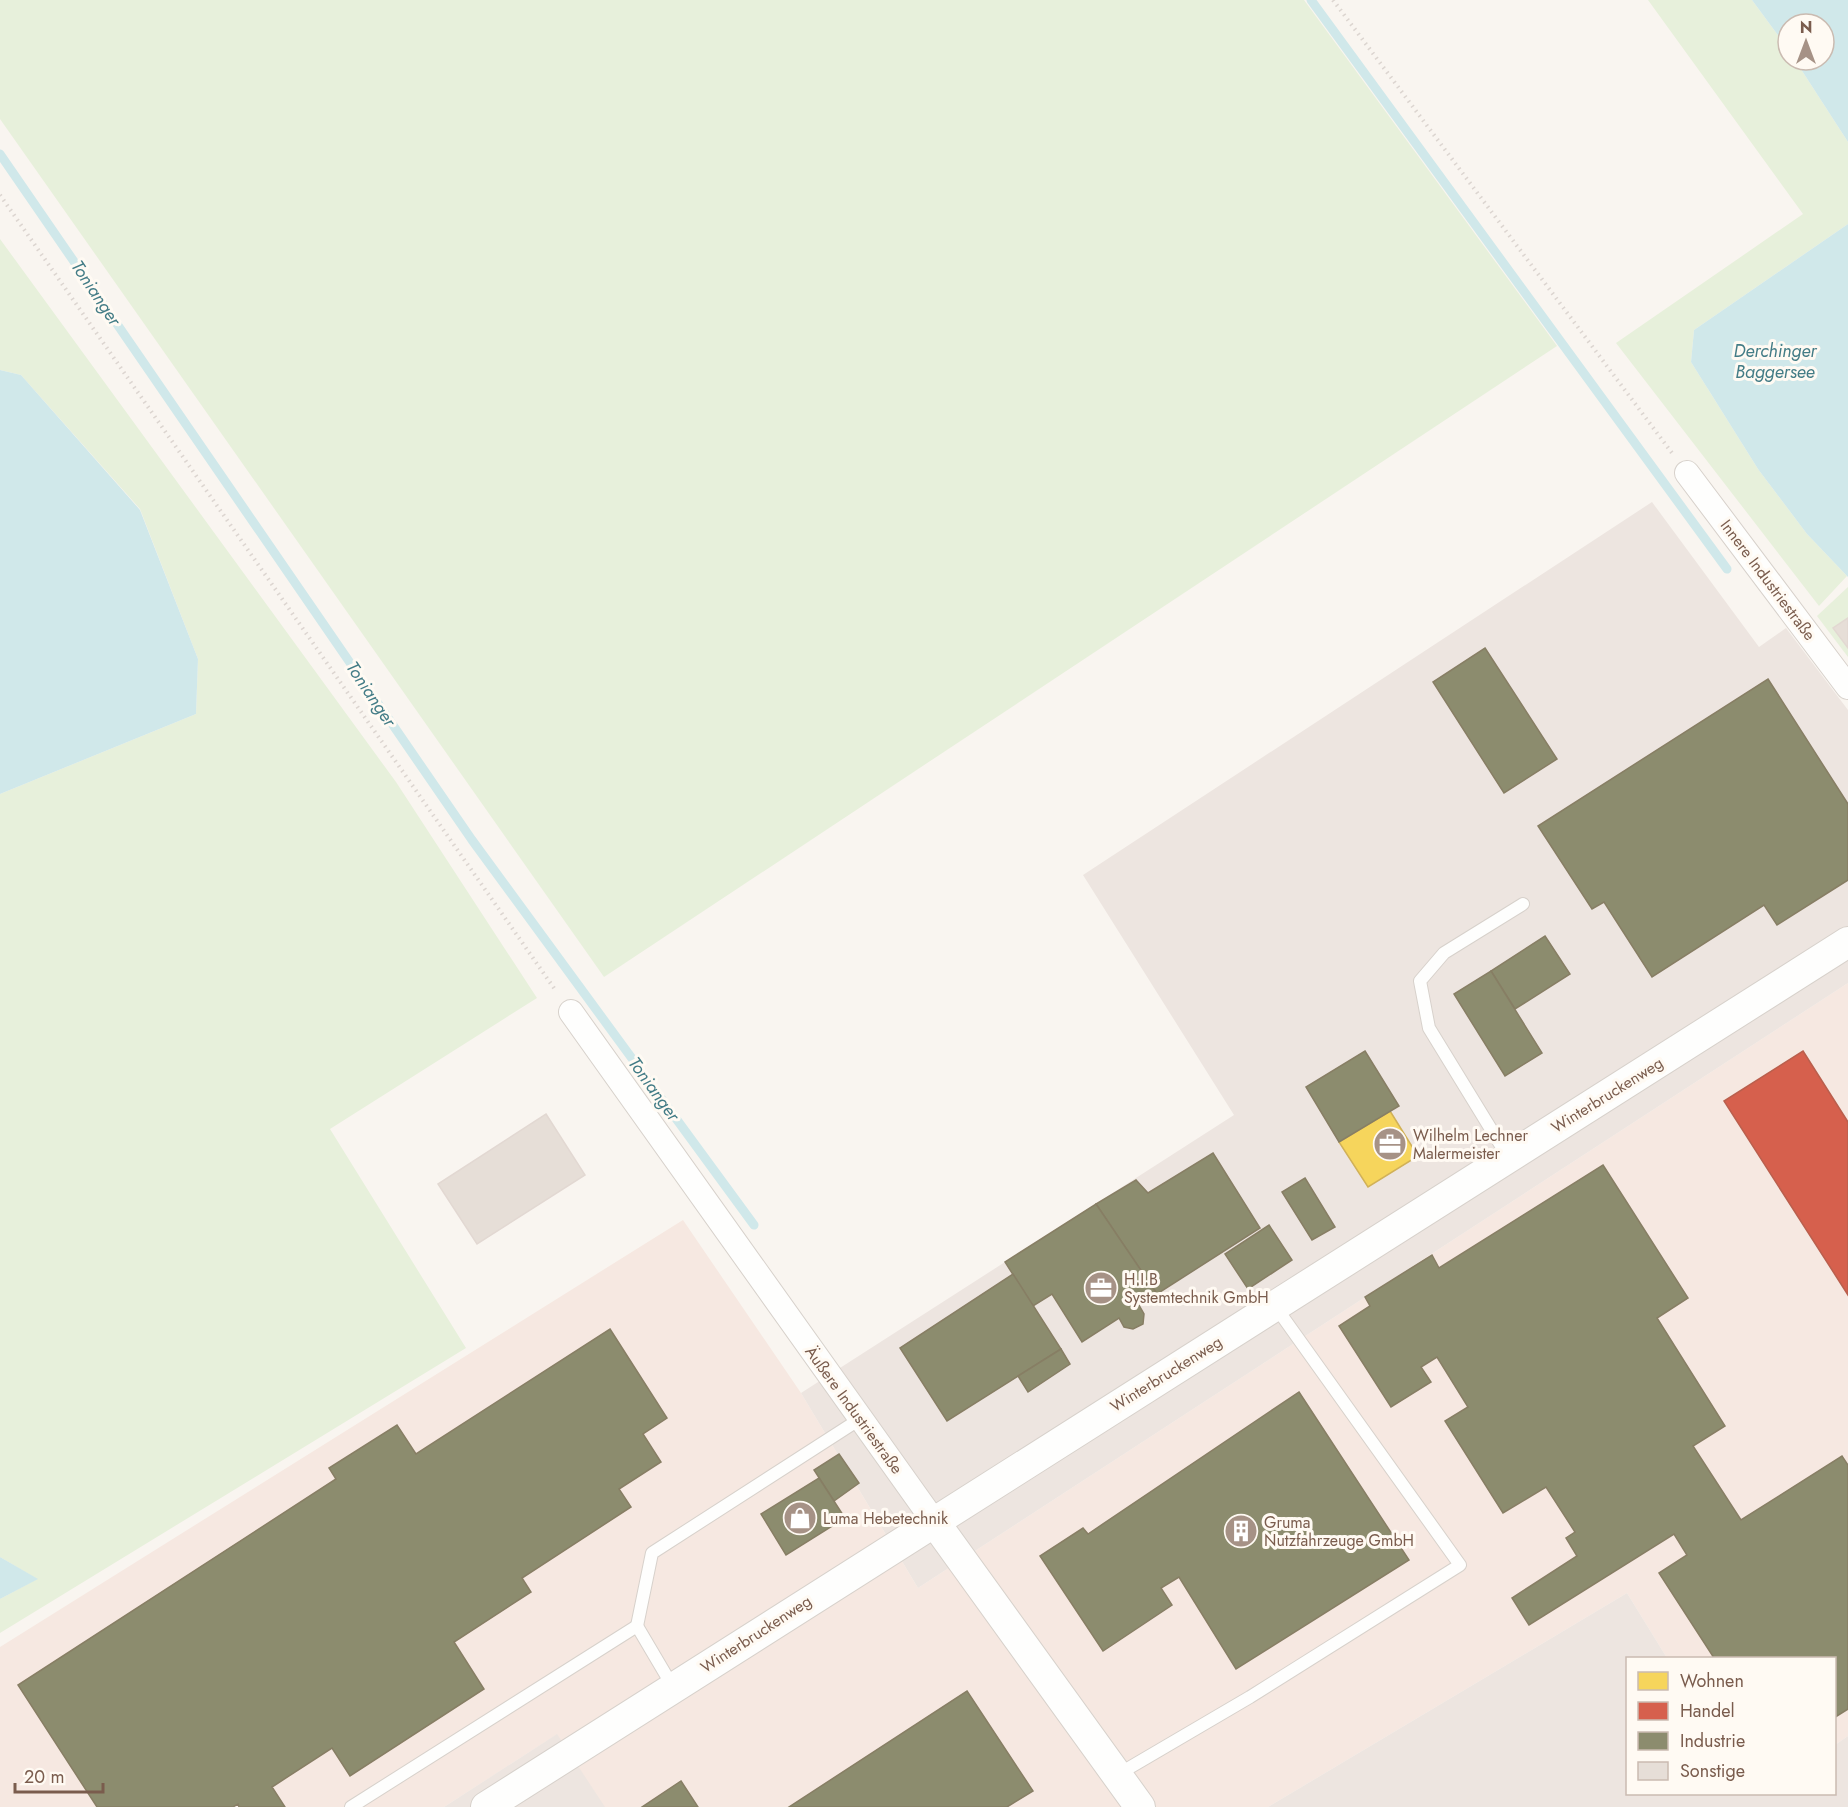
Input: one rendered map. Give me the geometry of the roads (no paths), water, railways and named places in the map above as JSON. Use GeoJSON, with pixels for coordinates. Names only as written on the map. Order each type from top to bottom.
{"type":"FeatureCollection","features":[{"type":"Feature","properties":{"kind":"street","name":"Innere Industriestraße"},"geometry":{"type":"LineString","coordinates":[[1687,473],[1848,687]]}},
{"type":"Feature","properties":{"kind":"street","name":"Winterbruckenweg"},"geometry":{"type":"LineString","coordinates":[[486,1807],[933,1520],[1848,942]]}},
{"type":"Feature","properties":{"kind":"street","name":"Äußere Industriestraße"},"geometry":{"type":"LineString","coordinates":[[570,1011],[1140,1807]]}},
{"type":"Feature","properties":{"kind":"lane"},"geometry":{"type":"LineString","coordinates":[[1509,1158],[1429,1028],[1420,981],[1444,953],[1523,904]]}},
{"type":"Feature","properties":{"kind":"lane"},"geometry":{"type":"LineString","coordinates":[[1117,1775],[1250,1697],[1460,1565],[1275,1306]]}},
{"type":"Feature","properties":{"kind":"lane"},"geometry":{"type":"LineString","coordinates":[[673,1686],[637,1626],[652,1553],[860,1419]]}},
{"type":"Feature","properties":{"kind":"lane"},"geometry":{"type":"LineString","coordinates":[[351,1807],[637,1626]]}},
{"type":"Feature","properties":{"kind":"water"},"geometry":{"type":"Polygon","coordinates":[[[1752,0],[1848,0],[1848,142],[1803,72],[1836,72],[1836,12],[1776,12],[1776,33],[1752,0]]]}},
{"type":"Feature","properties":{"kind":"water","name":"Derchinger Baggersee"},"geometry":{"type":"Polygon","coordinates":[[[1848,224],[1848,577],[1807,534],[1758,469],[1691,362],[1694,330],[1848,224]]]}},
{"type":"Feature","properties":{"kind":"water"},"geometry":{"type":"Polygon","coordinates":[[[0,370],[21,375],[140,510],[198,659],[196,714],[0,794],[0,370]]]}},
{"type":"Feature","properties":{"kind":"water"},"geometry":{"type":"Polygon","coordinates":[[[0,1557],[38,1579],[0,1599],[0,1557]]]}},
{"type":"Feature","properties":{"kind":"waterway"},"geometry":{"type":"LineString","coordinates":[[1311,0],[1727,569]]}},
{"type":"Feature","properties":{"kind":"waterway","name":"Tonianger"},"geometry":{"type":"LineString","coordinates":[[0,154],[472,840],[754,1225]]}},
{"type":"Feature","properties":{"kind":"place","name":"Wilhelm Lechner Malermeister"},"geometry":{"type":"Point","coordinates":[1390,1144]}},
{"type":"Feature","properties":{"kind":"place","name":"H.I.B Systemtechnik GmbH"},"geometry":{"type":"Point","coordinates":[1101,1288]}},
{"type":"Feature","properties":{"kind":"place","name":"Luma Hebetechnik"},"geometry":{"type":"Point","coordinates":[800,1518]}},
{"type":"Feature","properties":{"kind":"place","name":"Gruma Nutzfahrzeuge GmbH"},"geometry":{"type":"Point","coordinates":[1241,1531]}}]}
